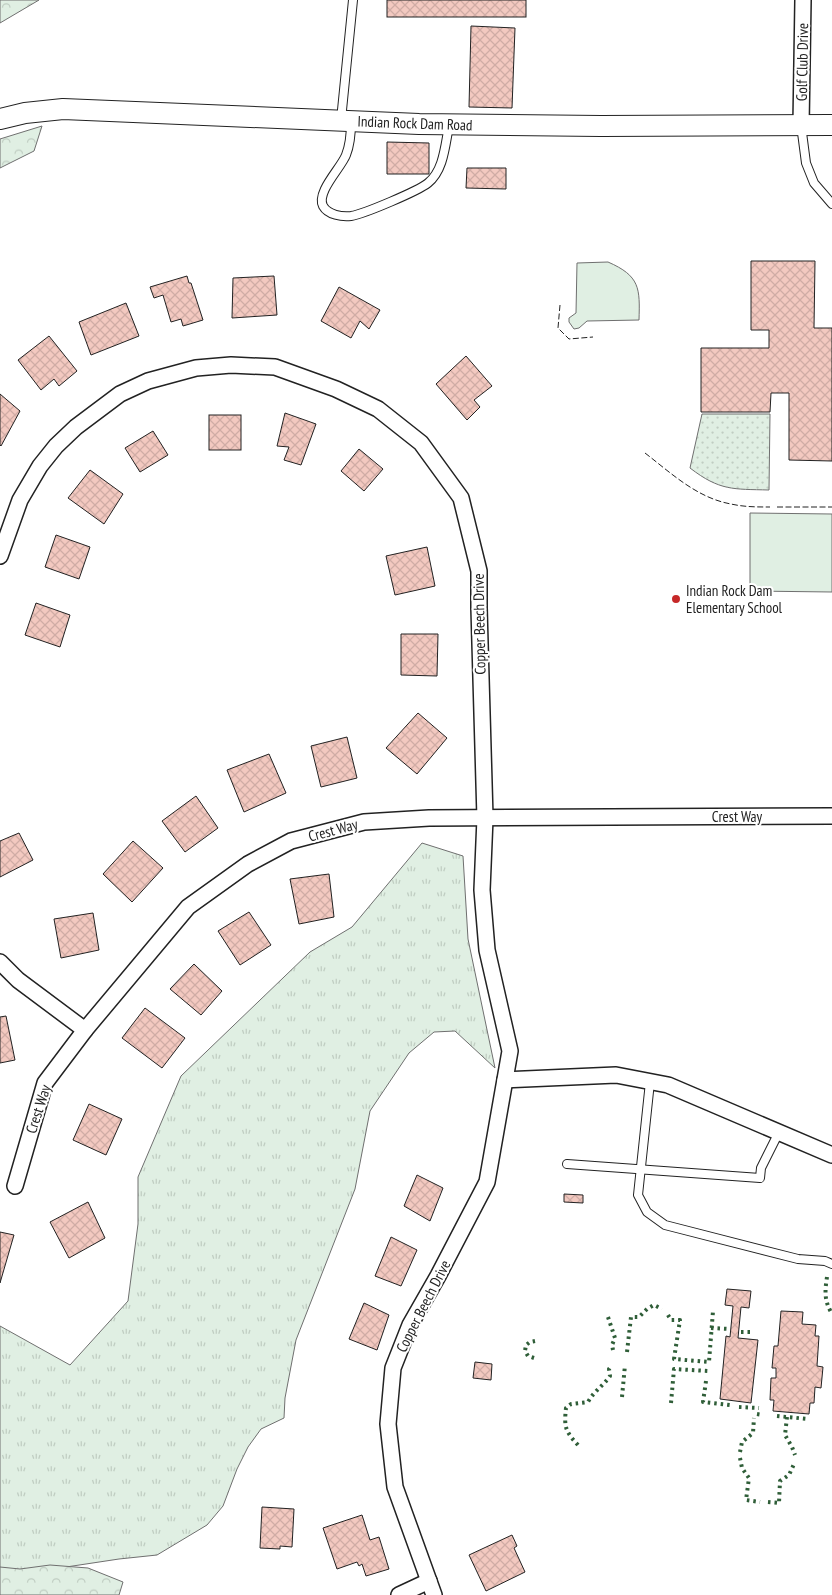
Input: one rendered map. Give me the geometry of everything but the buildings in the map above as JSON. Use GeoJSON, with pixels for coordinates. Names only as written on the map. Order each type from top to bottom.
{"type":"FeatureCollection","features":[{"type":"Feature","properties":{"kind":"street","name":"Golf Club Drive"},"geometry":{"type":"LineString","coordinates":[[801,124],[803,0]]}},
{"type":"Feature","properties":{"kind":"street","name":"Indian Rock Dam Road"},"geometry":{"type":"LineString","coordinates":[[0,119],[25,113],[63,108],[449,124],[601,126],[832,125]]}},
{"type":"Feature","properties":{"kind":"street","name":"Copper Beech Drive"},"geometry":{"type":"LineString","coordinates":[[0,556],[20,500],[40,466],[76,426],[120,394],[148,381],[196,368],[231,365],[275,366],[336,389],[378,409],[421,443],[461,498],[479,571],[485,818],[482,890],[487,950],[510,1051],[487,1182],[438,1276],[410,1324],[393,1368],[388,1424],[395,1487],[431,1588]]}},
{"type":"Feature","properties":{"kind":"street","name":"Crest Way"},"geometry":{"type":"LineString","coordinates":[[15,1186],[45,1083],[85,1030],[188,907],[248,864],[291,841],[364,822],[429,818],[832,816]]}},
{"type":"Feature","properties":{"kind":"street"},"geometry":{"type":"LineString","coordinates":[[0,962],[18,980],[85,1030]]}},
{"type":"Feature","properties":{"kind":"street"},"geometry":{"type":"LineString","coordinates":[[505,1080],[616,1075],[668,1085],[832,1155]]}},
{"type":"Feature","properties":{"kind":"street"},"geometry":{"type":"LineString","coordinates":[[399,1595],[431,1588]]}},
{"type":"Feature","properties":{"kind":"lane"},"geometry":{"type":"LineString","coordinates":[[353,0],[346,120],[351,135],[346,156],[325,189],[322,199],[324,207],[330,213],[341,216],[362,213],[417,190],[428,183],[439,168],[449,124]]}},
{"type":"Feature","properties":{"kind":"lane"},"geometry":{"type":"LineString","coordinates":[[801,124],[806,163],[814,183],[832,204]]}},
{"type":"Feature","properties":{"kind":"lane"},"geometry":{"type":"LineString","coordinates":[[650,1082],[638,1195],[647,1212],[665,1224],[798,1259],[825,1261],[832,1264]]}},
{"type":"Feature","properties":{"kind":"lane"},"geometry":{"type":"LineString","coordinates":[[567,1164],[760,1178],[762,1168],[779,1132]]}},
{"type":"Feature","properties":{"kind":"green space"},"geometry":{"type":"Polygon","coordinates":[[[0,0],[39,0],[0,23],[0,0]]]}},
{"type":"Feature","properties":{"kind":"green space"},"geometry":{"type":"Polygon","coordinates":[[[42,126],[34,151],[0,168],[0,139],[42,126]]]}},
{"type":"Feature","properties":{"kind":"green space"},"geometry":{"type":"Polygon","coordinates":[[[608,262],[626,272],[636,284],[639,299],[639,320],[587,321],[579,328],[574,329],[569,322],[569,318],[576,313],[577,263],[608,262]]]}},
{"type":"Feature","properties":{"kind":"green space"},"geometry":{"type":"Polygon","coordinates":[[[702,414],[770,414],[769,490],[736,489],[719,485],[690,468],[702,414]]]}},
{"type":"Feature","properties":{"kind":"green space"},"geometry":{"type":"Polygon","coordinates":[[[750,513],[832,514],[832,592],[750,591],[750,513]]]}},
{"type":"Feature","properties":{"kind":"green space"},"geometry":{"type":"Polygon","coordinates":[[[422,843],[463,856],[468,939],[495,1068],[455,1031],[434,1032],[409,1053],[370,1111],[355,1189],[296,1340],[285,1398],[284,1418],[261,1429],[248,1447],[237,1469],[223,1506],[207,1525],[157,1555],[0,1577],[0,1326],[70,1365],[128,1301],[138,1224],[138,1177],[181,1076],[310,952],[352,927],[422,843]]]}},
{"type":"Feature","properties":{"kind":"green space"},"geometry":{"type":"Polygon","coordinates":[[[50,1565],[88,1568],[123,1582],[119,1595],[0,1595],[0,1567],[20,1569],[50,1565]]]}},
{"type":"Feature","properties":{"kind":"hedge"},"geometry":{"type":"LineString","coordinates":[[827,1277],[826,1295],[831,1312]]}},
{"type":"Feature","properties":{"kind":"hedge"},"geometry":{"type":"LineString","coordinates":[[627,1352],[631,1317],[639,1317],[654,1305],[662,1309]]}},
{"type":"Feature","properties":{"kind":"hedge"},"geometry":{"type":"LineString","coordinates":[[668,1315],[671,1320],[680,1320],[674,1359],[709,1362],[713,1311]]}},
{"type":"Feature","properties":{"kind":"hedge"},"geometry":{"type":"LineString","coordinates":[[608,1317],[615,1338],[612,1345],[613,1350]]}},
{"type":"Feature","properties":{"kind":"hedge"},"geometry":{"type":"LineString","coordinates":[[711,1328],[729,1329]]}},
{"type":"Feature","properties":{"kind":"hedge"},"geometry":{"type":"LineString","coordinates":[[741,1332],[753,1332]]}},
{"type":"Feature","properties":{"kind":"hedge"},"geometry":{"type":"LineString","coordinates":[[534,1358],[528,1356],[525,1351],[526,1345],[535,1341]]}},
{"type":"Feature","properties":{"kind":"hedge"},"geometry":{"type":"LineString","coordinates":[[622,1397],[625,1365]]}},
{"type":"Feature","properties":{"kind":"hedge"},"geometry":{"type":"LineString","coordinates":[[578,1445],[566,1428],[566,1408],[571,1404],[588,1402],[610,1376],[609,1369],[612,1366]]}},
{"type":"Feature","properties":{"kind":"hedge"},"geometry":{"type":"LineString","coordinates":[[671,1403],[674,1369],[708,1371]]}},
{"type":"Feature","properties":{"kind":"hedge"},"geometry":{"type":"LineString","coordinates":[[706,1381],[703,1402],[730,1405]]}},
{"type":"Feature","properties":{"kind":"hedge"},"geometry":{"type":"LineString","coordinates":[[739,1407],[759,1408]]}},
{"type":"Feature","properties":{"kind":"hedge"},"geometry":{"type":"LineString","coordinates":[[757,1414],[763,1415]]}},
{"type":"Feature","properties":{"kind":"hedge"},"geometry":{"type":"LineString","coordinates":[[777,1416],[808,1419]]}},
{"type":"Feature","properties":{"kind":"hedge"},"geometry":{"type":"LineString","coordinates":[[787,1417],[785,1435],[795,1455]]}},
{"type":"Feature","properties":{"kind":"hedge"},"geometry":{"type":"LineString","coordinates":[[740,1452],[742,1442],[753,1433],[754,1418]]}},
{"type":"Feature","properties":{"kind":"hedge"},"geometry":{"type":"LineString","coordinates":[[740,1458],[742,1468],[749,1478],[746,1500],[760,1502]]}},
{"type":"Feature","properties":{"kind":"hedge"},"geometry":{"type":"LineString","coordinates":[[768,1502],[779,1503],[780,1481],[789,1475],[794,1464]]}},
{"type":"Feature","properties":{"kind":"fence"},"geometry":{"type":"LineString","coordinates":[[560,305],[558,328],[569,339],[593,337]]}},
{"type":"Feature","properties":{"kind":"fence"},"geometry":{"type":"LineString","coordinates":[[645,453],[685,484],[707,496],[736,505],[770,507]]}},
{"type":"Feature","properties":{"kind":"fence"},"geometry":{"type":"LineString","coordinates":[[777,507],[832,507]]}},
{"type":"Feature","properties":{"kind":"place","name":"Indian Rock Dam Elementary School"},"geometry":{"type":"Point","coordinates":[676,599]}}]}
